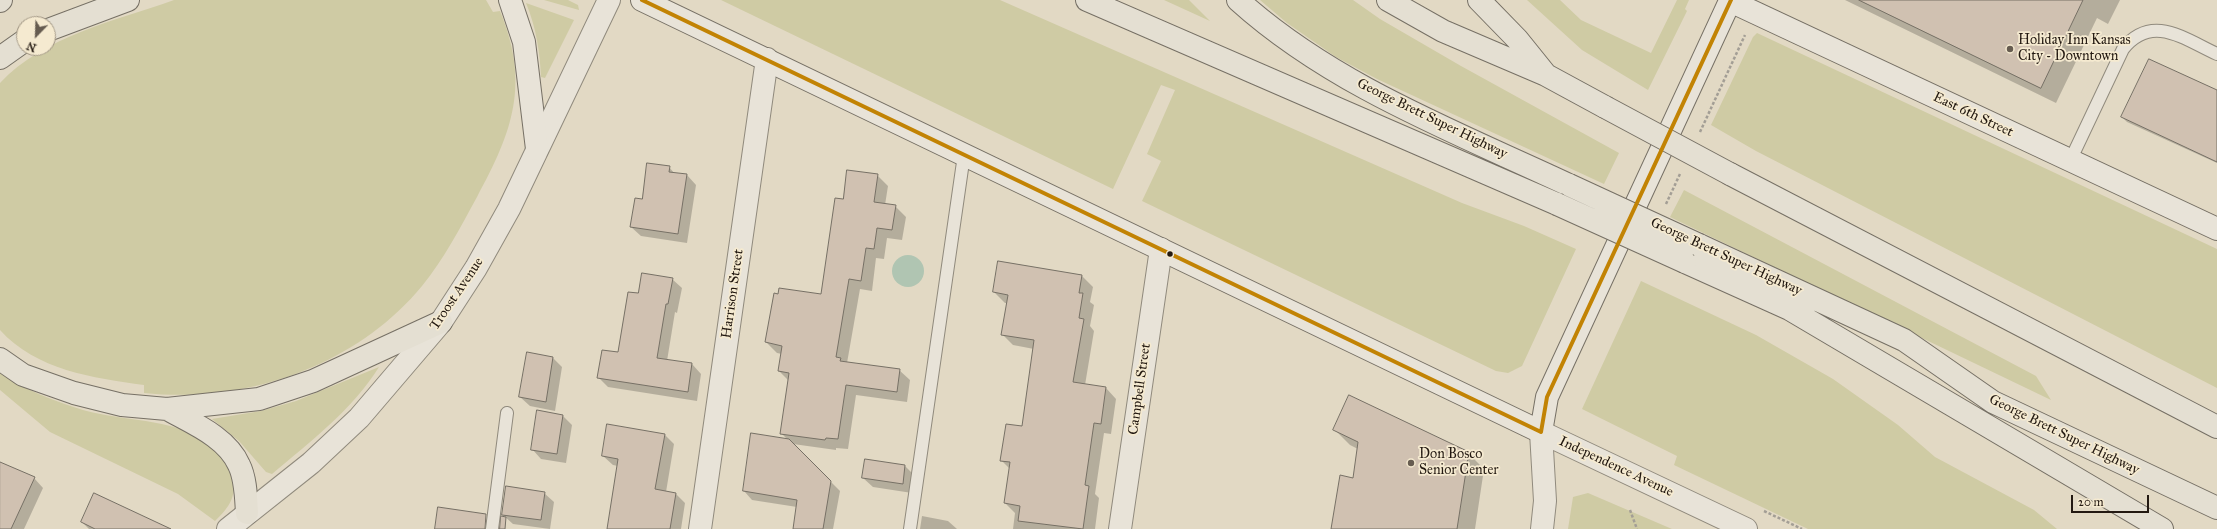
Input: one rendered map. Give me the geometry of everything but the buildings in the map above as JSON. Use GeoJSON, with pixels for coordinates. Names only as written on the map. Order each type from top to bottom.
{"type":"FeatureCollection","features":[{"type":"Feature","properties":{"kind":"highway"},"geometry":{"type":"LineString","coordinates":[[56,27],[128,0]]}},
{"type":"Feature","properties":{"kind":"highway"},"geometry":{"type":"LineString","coordinates":[[1087,0],[1557,204],[1993,402]]}},
{"type":"Feature","properties":{"kind":"highway","name":"George Brett Super Highway"},"geometry":{"type":"LineString","coordinates":[[1238,0],[1254,15],[1334,70],[1415,113],[1904,340],[1993,402],[2217,508]]}},
{"type":"Feature","properties":{"kind":"highway"},"geometry":{"type":"LineString","coordinates":[[1388,0],[1443,31],[1546,75],[1730,174],[2217,427]]}},
{"type":"Feature","properties":{"kind":"highway"},"geometry":{"type":"LineString","coordinates":[[1479,0],[1517,39],[1546,75]]}},
{"type":"Feature","properties":{"kind":"highway"},"geometry":{"type":"LineString","coordinates":[[0,58],[16,47]]}},
{"type":"Feature","properties":{"kind":"highway"},"geometry":{"type":"LineString","coordinates":[[1791,310],[2162,529]]}},
{"type":"Feature","properties":{"kind":"highway"},"geometry":{"type":"LineString","coordinates":[[0,359],[23,374],[74,393],[122,405],[167,409],[259,399],[313,381],[440,322]]}},
{"type":"Feature","properties":{"kind":"highway"},"geometry":{"type":"LineString","coordinates":[[167,409],[203,429],[226,446],[239,464],[245,488],[247,513]]}},
{"type":"Feature","properties":{"kind":"main road"},"geometry":{"type":"LineString","coordinates":[[510,0],[524,42],[537,149]]}},
{"type":"Feature","properties":{"kind":"main road","name":"Troost Avenue"},"geometry":{"type":"LineString","coordinates":[[228,529],[311,463],[359,418],[440,322],[476,268],[502,222],[609,0]]}},
{"type":"Feature","properties":{"kind":"main road","name":"Independence Avenue"},"geometry":{"type":"LineString","coordinates":[[642,0],[1746,529]]}},
{"type":"Feature","properties":{"kind":"main road"},"geometry":{"type":"LineString","coordinates":[[1542,529],[1545,501],[1542,432],[1547,398],[1731,1]]}},
{"type":"Feature","properties":{"kind":"main road","name":"East 6th Street"},"geometry":{"type":"LineString","coordinates":[[1731,1],[2217,229]]}},
{"type":"Feature","properties":{"kind":"main road","name":"Harrison Street"},"geometry":{"type":"LineString","coordinates":[[700,529],[767,59]]}},
{"type":"Feature","properties":{"kind":"main road","name":"Campbell Street"},"geometry":{"type":"LineString","coordinates":[[1120,529],[1161,249]]}},
{"type":"Feature","properties":{"kind":"lane"},"geometry":{"type":"LineString","coordinates":[[2070,161],[2123,49],[2131,39],[2141,32],[2153,30],[2167,32],[2217,54]]}},
{"type":"Feature","properties":{"kind":"lane"},"geometry":{"type":"LineString","coordinates":[[910,529],[964,154]]}},
{"type":"Feature","properties":{"kind":"lane"},"geometry":{"type":"LineString","coordinates":[[492,529],[507,413]]}},
{"type":"Feature","properties":{"kind":"path"},"geometry":{"type":"LineString","coordinates":[[1630,510],[1637,529]]}},
{"type":"Feature","properties":{"kind":"shaded area"},"geometry":{"type":"Polygon","coordinates":[[[174,0],[486,0],[493,12],[500,11],[509,37],[514,62],[515,85],[513,107],[508,128],[490,173],[445,254],[422,286],[395,314],[365,338],[332,358],[296,374],[259,385],[221,392],[183,395],[144,393],[144,385],[86,375],[66,370],[48,363],[14,344],[0,330],[0,83],[33,56],[56,56],[56,44],[105,23],[174,0]]]}},
{"type":"Feature","properties":{"kind":"shaded area"},"geometry":{"type":"Polygon","coordinates":[[[544,0],[568,0],[578,5],[579,10],[544,0]]]}},
{"type":"Feature","properties":{"kind":"shaded area"},"geometry":{"type":"Polygon","coordinates":[[[721,0],[1000,0],[1462,203],[1524,226],[1576,249],[1522,366],[1508,373],[1496,371],[1142,201],[1161,161],[1147,154],[1175,90],[1161,85],[1113,189],[721,0]]]}},
{"type":"Feature","properties":{"kind":"shaded area"},"geometry":{"type":"Polygon","coordinates":[[[1164,0],[1189,0],[1210,21],[1164,0]]]}},
{"type":"Feature","properties":{"kind":"shaded area"},"geometry":{"type":"Polygon","coordinates":[[[1260,0],[1353,0],[1380,19],[1461,66],[1619,153],[1604,184],[1377,79],[1336,57],[1287,23],[1260,0]]]}},
{"type":"Feature","properties":{"kind":"shaded area"},"geometry":{"type":"Polygon","coordinates":[[[1527,0],[1560,0],[1581,20],[1651,53],[1677,0],[1689,0],[1685,9],[1687,11],[1648,90],[1582,50],[1527,0]]]}},
{"type":"Feature","properties":{"kind":"shaded area"},"geometry":{"type":"Polygon","coordinates":[[[526,3],[574,20],[545,78],[541,77],[537,40],[526,3]]]}},
{"type":"Feature","properties":{"kind":"shaded area"},"geometry":{"type":"Polygon","coordinates":[[[1757,33],[2217,249],[2217,388],[1756,151],[1711,125],[1753,37],[1757,33]]]}},
{"type":"Feature","properties":{"kind":"shaded area"},"geometry":{"type":"Polygon","coordinates":[[[1684,190],[2036,376],[2051,400],[1670,217],[1684,190]]]}},
{"type":"Feature","properties":{"kind":"shaded area"},"geometry":{"type":"Polygon","coordinates":[[[905,255],[911,255],[920,259],[924,271],[920,283],[911,287],[905,287],[896,283],[892,274],[892,268],[896,259],[905,255]]]}},
{"type":"Feature","properties":{"kind":"shaded area"},"geometry":{"type":"Polygon","coordinates":[[[1641,281],[1756,335],[1833,379],[1898,425],[1935,457],[2034,510],[2057,529],[1808,529],[1674,465],[1677,456],[1582,409],[1641,281]]]}},
{"type":"Feature","properties":{"kind":"shaded area"},"geometry":{"type":"Polygon","coordinates":[[[379,367],[357,397],[344,411],[272,474],[266,472],[239,441],[212,419],[261,411],[296,401],[379,367]]]}},
{"type":"Feature","properties":{"kind":"shaded area"},"geometry":{"type":"Polygon","coordinates":[[[0,373],[30,390],[72,407],[103,415],[167,425],[187,431],[205,441],[220,455],[231,474],[234,488],[228,506],[215,521],[178,494],[50,432],[0,390],[0,373]]]}},
{"type":"Feature","properties":{"kind":"shaded area"},"geometry":{"type":"Polygon","coordinates":[[[1588,493],[1672,529],[1568,529],[1573,497],[1588,493]]]}},
{"type":"Feature","properties":{"kind":"transit line"},"geometry":{"type":"LineString","coordinates":[[642,0],[1541,432]]}},
{"type":"Feature","properties":{"kind":"transit line"},"geometry":{"type":"LineString","coordinates":[[1541,432],[1547,397],[1731,0]]}},
{"type":"Feature","properties":{"kind":"place","name":"Holiday Inn Kansas City - Downtown"},"geometry":{"type":"Point","coordinates":[2010,49]}},
{"type":"Feature","properties":{"kind":"place","name":"Don Bosco Senior Center"},"geometry":{"type":"Point","coordinates":[1411,463]}}]}
